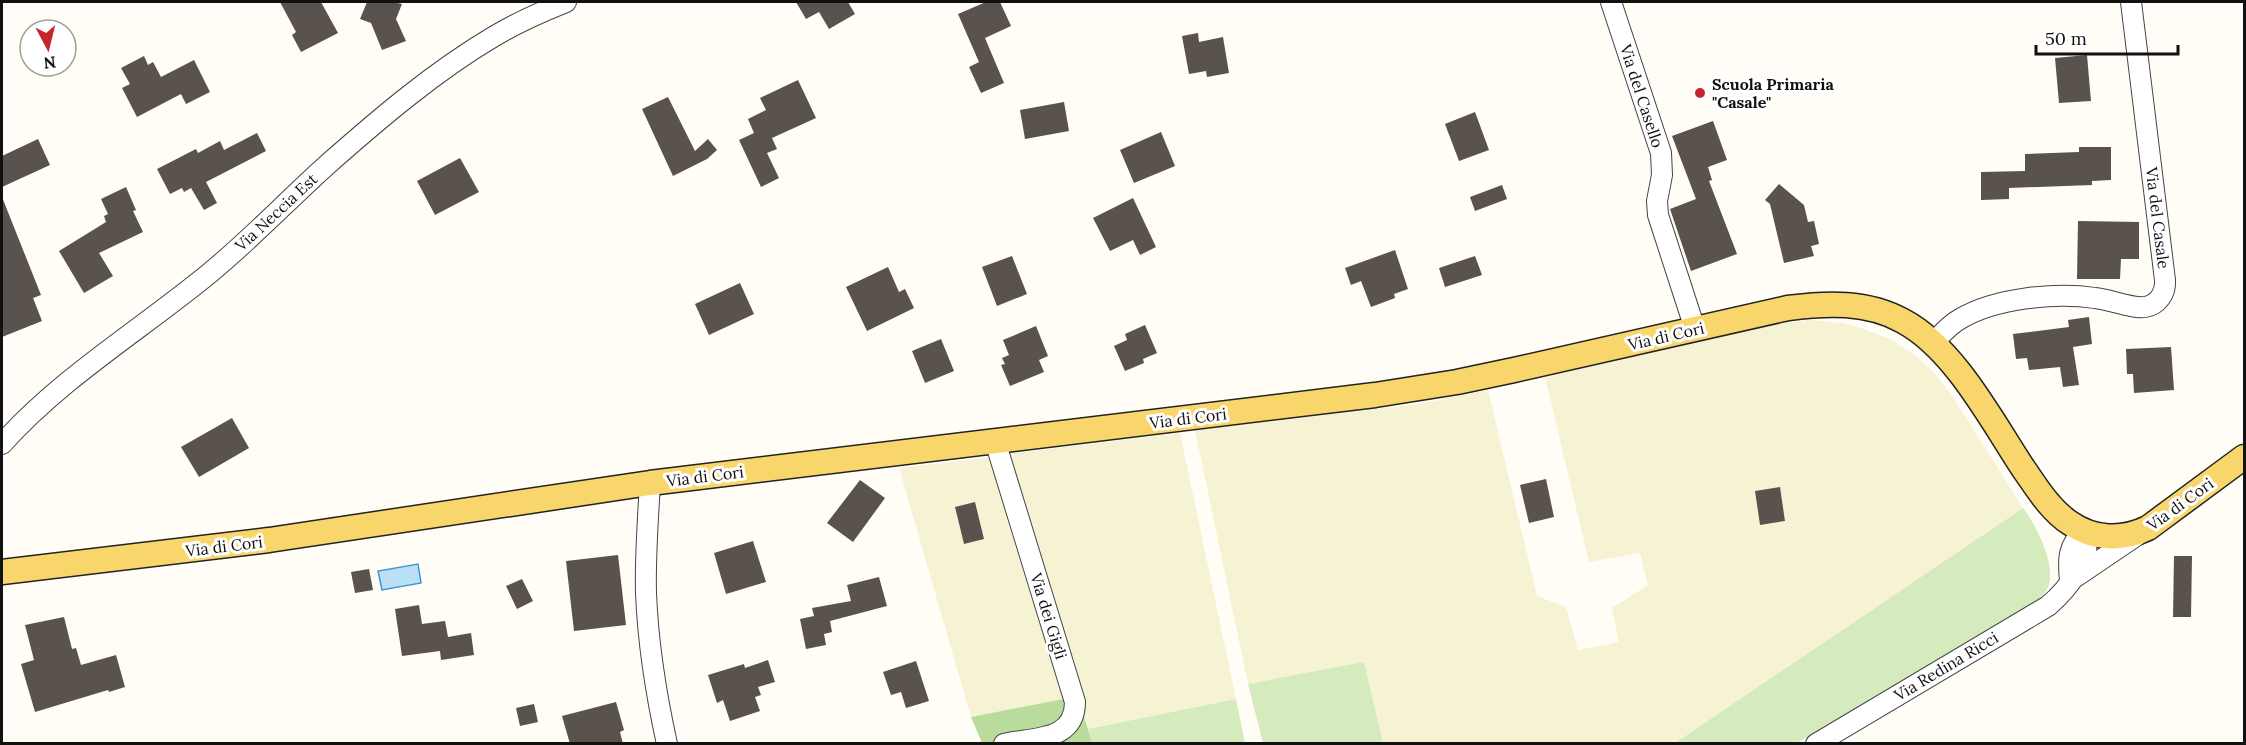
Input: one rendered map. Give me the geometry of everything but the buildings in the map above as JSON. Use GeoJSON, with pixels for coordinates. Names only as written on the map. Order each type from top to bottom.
{"type":"FeatureCollection","features":[{"type":"Feature","properties":{"kind":"main road","name":"Via di Cori"},"geometry":{"type":"LineString","coordinates":[[2,572],[288,537],[650,483],[1299,405],[1429,386],[1524,368],[1814,304],[1864,307],[1910,324],[1957,369],[2040,493],[2053,508],[2070,523],[2099,536],[2131,535],[2148,528],[2244,457]]}},
{"type":"Feature","properties":{"kind":"street","name":"Via Neccia Est"},"geometry":{"type":"LineString","coordinates":[[2,444],[49,398],[215,268],[329,163],[430,80],[504,30],[566,2]]}},
{"type":"Feature","properties":{"kind":"street","name":"Via del Casello"},"geometry":{"type":"LineString","coordinates":[[1611,2],[1659,147],[1662,175],[1658,216],[1695,329]]}},
{"type":"Feature","properties":{"kind":"street","name":"Via del Casale"},"geometry":{"type":"LineString","coordinates":[[1933,344],[1947,328],[1959,319],[2006,303],[2043,297],[2080,296],[2146,307],[2157,301],[2164,291],[2165,280],[2131,2]]}},
{"type":"Feature","properties":{"kind":"street","name":"Via dei Gigli"},"geometry":{"type":"LineString","coordinates":[[995,441],[1075,702],[1072,720],[1064,729],[1047,736],[1004,744]]}},
{"type":"Feature","properties":{"kind":"street"},"geometry":{"type":"LineString","coordinates":[[650,483],[646,556],[648,620],[654,679],[667,744]]}},
{"type":"Feature","properties":{"kind":"street"},"geometry":{"type":"LineString","coordinates":[[2053,508],[2063,534],[2069,572]]}},
{"type":"Feature","properties":{"kind":"street"},"geometry":{"type":"LineString","coordinates":[[2069,572],[2148,528]]}},
{"type":"Feature","properties":{"kind":"street"},"geometry":{"type":"LineString","coordinates":[[2069,572],[2072,545],[2085,531]]}},
{"type":"Feature","properties":{"kind":"street","name":"Via Redina Ricci"},"geometry":{"type":"LineString","coordinates":[[1816,744],[2048,606],[2060,595],[2069,572]]}},
{"type":"Feature","properties":{"kind":"shaded area"},"geometry":{"type":"Polygon","coordinates":[[[1811,320],[1843,323],[1892,340],[1915,355],[1935,374],[1951,394],[2023,508],[1675,743],[1383,743],[1364,663],[1248,684],[1195,430],[1419,404],[1488,390],[1537,596],[1566,607],[1578,650],[1619,642],[1612,608],[1648,585],[1640,553],[1589,562],[1545,377],[1776,324],[1811,320]],[[1780,487],[1755,491],[1760,524],[1785,521],[1780,487]]]}},
{"type":"Feature","properties":{"kind":"shaded area"},"geometry":{"type":"Polygon","coordinates":[[[1180,433],[1236,699],[1088,729],[1007,454],[1180,433]]]}},
{"type":"Feature","properties":{"kind":"shaded area"},"geometry":{"type":"Polygon","coordinates":[[[992,457],[1067,698],[971,717],[899,468],[992,457]],[[975,502],[955,507],[964,544],[984,539],[975,502]]]}},
{"type":"Feature","properties":{"kind":"green space"},"geometry":{"type":"Polygon","coordinates":[[[2023,508],[2039,534],[2049,566],[2049,585],[2033,603],[1797,743],[1675,743],[2023,508]]]}},
{"type":"Feature","properties":{"kind":"green space"},"geometry":{"type":"Polygon","coordinates":[[[1364,662],[1383,743],[1263,743],[1248,684],[1364,662]]]}},
{"type":"Feature","properties":{"kind":"green space"},"geometry":{"type":"Polygon","coordinates":[[[1078,696],[1092,743],[982,743],[971,717],[1078,696]]]}},
{"type":"Feature","properties":{"kind":"green space"},"geometry":{"type":"Polygon","coordinates":[[[1236,699],[1245,743],[1092,743],[1088,729],[1236,699]]]}},
{"type":"Feature","properties":{"kind":"water"},"geometry":{"type":"Polygon","coordinates":[[[418,564],[421,583],[382,590],[378,571],[418,564]]]}},
{"type":"Feature","properties":{"kind":"place","name":"Scuola Primaria \"Casale\""},"geometry":{"type":"Point","coordinates":[1700,93]}}]}
